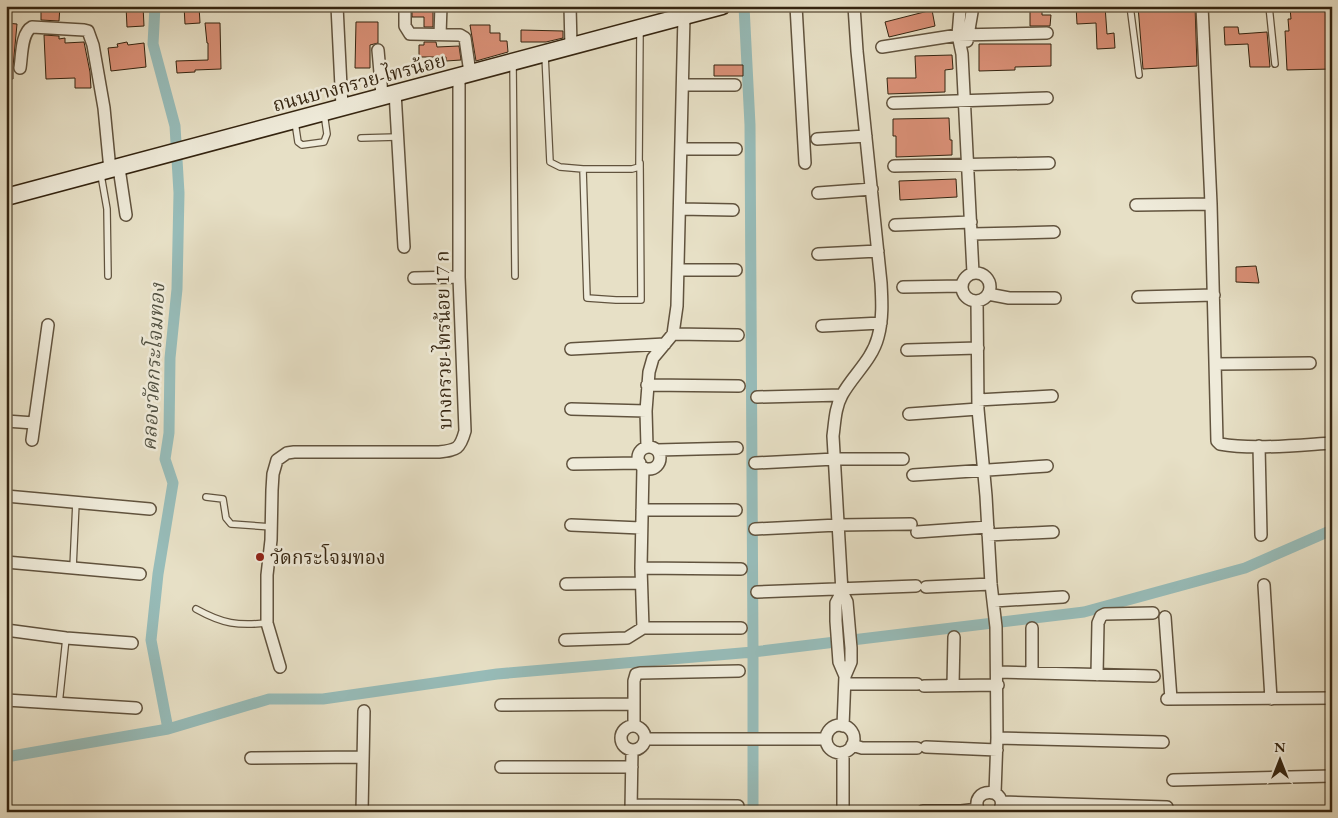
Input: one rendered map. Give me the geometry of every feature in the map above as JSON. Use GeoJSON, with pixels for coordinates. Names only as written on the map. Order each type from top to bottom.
{"type":"FeatureCollection","features":[{"type":"Feature","properties":{"kind":"main road","name":"ถนนบางกรวย-ไทรน้อย"},"geometry":{"type":"LineString","coordinates":[[6,197],[722,6]]}},
{"type":"Feature","properties":{"kind":"street"},"geometry":{"type":"LineString","coordinates":[[337,6],[342,107]]}},
{"type":"Feature","properties":{"kind":"street","name":"บางกรวย-ไทรน้อย 17 ก"},"geometry":{"type":"LineString","coordinates":[[280,667],[268,622],[267,575],[272,527],[274,474],[277,460],[288,453],[439,452],[454,450],[461,443],[465,431],[459,277],[465,38],[460,35],[410,34],[405,26],[405,6]]}},
{"type":"Feature","properties":{"kind":"street"},"geometry":{"type":"LineString","coordinates":[[440,35],[441,6]]}},
{"type":"Feature","properties":{"kind":"street"},"geometry":{"type":"LineString","coordinates":[[570,6],[570,46]]}},
{"type":"Feature","properties":{"kind":"street"},"geometry":{"type":"LineString","coordinates":[[796,6],[805,163]]}},
{"type":"Feature","properties":{"kind":"street"},"geometry":{"type":"LineString","coordinates":[[843,726],[845,680],[851,662],[851,648],[847,602],[842,590],[834,436],[836,410],[842,395],[870,355],[878,338],[881,323],[881,283],[854,6]]}},
{"type":"Feature","properties":{"kind":"street"},"geometry":{"type":"LineString","coordinates":[[1202,6],[1211,204],[1217,440],[1220,444],[1226,446],[1332,443]]}},
{"type":"Feature","properties":{"kind":"street"},"geometry":{"type":"LineString","coordinates":[[960,11],[964,35]]}},
{"type":"Feature","properties":{"kind":"street"},"geometry":{"type":"LineString","coordinates":[[972,12],[964,35],[962,54],[973,274]]}},
{"type":"Feature","properties":{"kind":"street"},"geometry":{"type":"LineString","coordinates":[[684,16],[678,306],[672,334],[653,358],[647,385],[646,410],[652,448],[660,460],[658,465],[648,469],[642,465],[638,458],[642,449],[652,448],[737,448]]}},
{"type":"Feature","properties":{"kind":"street"},"geometry":{"type":"LineString","coordinates":[[20,68],[25,36],[27,30],[32,27],[88,31],[93,45],[103,100],[110,170],[126,215]]}},
{"type":"Feature","properties":{"kind":"street"},"geometry":{"type":"LineString","coordinates":[[882,48],[964,35],[1047,32]]}},
{"type":"Feature","properties":{"kind":"street"},"geometry":{"type":"LineString","coordinates":[[378,50],[397,137],[404,247]]}},
{"type":"Feature","properties":{"kind":"street"},"geometry":{"type":"LineString","coordinates":[[683,85],[734,85]]}},
{"type":"Feature","properties":{"kind":"street"},"geometry":{"type":"LineString","coordinates":[[893,103],[1047,98]]}},
{"type":"Feature","properties":{"kind":"street"},"geometry":{"type":"LineString","coordinates":[[816,139],[866,136]]}},
{"type":"Feature","properties":{"kind":"street"},"geometry":{"type":"LineString","coordinates":[[682,148],[736,149]]}},
{"type":"Feature","properties":{"kind":"street"},"geometry":{"type":"LineString","coordinates":[[894,166],[1049,163]]}},
{"type":"Feature","properties":{"kind":"street"},"geometry":{"type":"LineString","coordinates":[[818,193],[872,189]]}},
{"type":"Feature","properties":{"kind":"street"},"geometry":{"type":"LineString","coordinates":[[1136,205],[1211,204]]}},
{"type":"Feature","properties":{"kind":"street"},"geometry":{"type":"LineString","coordinates":[[680,209],[733,210]]}},
{"type":"Feature","properties":{"kind":"street"},"geometry":{"type":"LineString","coordinates":[[895,225],[1054,232]]}},
{"type":"Feature","properties":{"kind":"street"},"geometry":{"type":"LineString","coordinates":[[818,254],[878,251]]}},
{"type":"Feature","properties":{"kind":"street"},"geometry":{"type":"LineString","coordinates":[[679,270],[736,270]]}},
{"type":"Feature","properties":{"kind":"street"},"geometry":{"type":"LineString","coordinates":[[973,274],[980,274],[989,282],[990,288],[984,299],[977,301],[966,297],[962,286],[964,280],[973,274]]}},
{"type":"Feature","properties":{"kind":"street"},"geometry":{"type":"LineString","coordinates":[[414,278],[459,277]]}},
{"type":"Feature","properties":{"kind":"street"},"geometry":{"type":"LineString","coordinates":[[904,288],[962,286]]}},
{"type":"Feature","properties":{"kind":"street"},"geometry":{"type":"LineString","coordinates":[[988,294],[1009,298],[1054,298]]}},
{"type":"Feature","properties":{"kind":"street"},"geometry":{"type":"LineString","coordinates":[[1138,297],[1214,295]]}},
{"type":"Feature","properties":{"kind":"street"},"geometry":{"type":"LineString","coordinates":[[977,301],[978,405],[998,672],[997,744],[999,802]]}},
{"type":"Feature","properties":{"kind":"street"},"geometry":{"type":"LineString","coordinates":[[822,326],[881,323]]}},
{"type":"Feature","properties":{"kind":"street"},"geometry":{"type":"LineString","coordinates":[[32,440],[48,324]]}},
{"type":"Feature","properties":{"kind":"street"},"geometry":{"type":"LineString","coordinates":[[672,334],[738,335]]}},
{"type":"Feature","properties":{"kind":"street"},"geometry":{"type":"LineString","coordinates":[[570,349],[664,344]]}},
{"type":"Feature","properties":{"kind":"street"},"geometry":{"type":"LineString","coordinates":[[907,350],[978,348]]}},
{"type":"Feature","properties":{"kind":"street"},"geometry":{"type":"LineString","coordinates":[[1216,364],[1310,363]]}},
{"type":"Feature","properties":{"kind":"street"},"geometry":{"type":"LineString","coordinates":[[647,385],[739,386]]}},
{"type":"Feature","properties":{"kind":"street"},"geometry":{"type":"LineString","coordinates":[[757,396],[842,395]]}},
{"type":"Feature","properties":{"kind":"street"},"geometry":{"type":"LineString","coordinates":[[909,414],[1052,396]]}},
{"type":"Feature","properties":{"kind":"street"},"geometry":{"type":"LineString","coordinates":[[570,409],[646,410]]}},
{"type":"Feature","properties":{"kind":"street"},"geometry":{"type":"LineString","coordinates":[[6,421],[34,423]]}},
{"type":"Feature","properties":{"kind":"street"},"geometry":{"type":"LineString","coordinates":[[1259,446],[1261,535]]}},
{"type":"Feature","properties":{"kind":"street"},"geometry":{"type":"LineString","coordinates":[[755,463],[835,459],[904,459]]}},
{"type":"Feature","properties":{"kind":"street"},"geometry":{"type":"LineString","coordinates":[[573,464],[642,465]]}},
{"type":"Feature","properties":{"kind":"street"},"geometry":{"type":"LineString","coordinates":[[642,465],[641,583],[643,628]]}},
{"type":"Feature","properties":{"kind":"street"},"geometry":{"type":"LineString","coordinates":[[913,475],[1047,466]]}},
{"type":"Feature","properties":{"kind":"street"},"geometry":{"type":"LineString","coordinates":[[6,496],[150,509]]}},
{"type":"Feature","properties":{"kind":"street"},"geometry":{"type":"LineString","coordinates":[[642,510],[736,510]]}},
{"type":"Feature","properties":{"kind":"street"},"geometry":{"type":"LineString","coordinates":[[571,525],[641,528]]}},
{"type":"Feature","properties":{"kind":"street"},"geometry":{"type":"LineString","coordinates":[[756,529],[838,525],[1052,532]]}},
{"type":"Feature","properties":{"kind":"street"},"geometry":{"type":"LineString","coordinates":[[6,562],[140,574]]}},
{"type":"Feature","properties":{"kind":"street"},"geometry":{"type":"LineString","coordinates":[[641,568],[741,569]]}},
{"type":"Feature","properties":{"kind":"street"},"geometry":{"type":"LineString","coordinates":[[566,584],[641,583]]}},
{"type":"Feature","properties":{"kind":"street"},"geometry":{"type":"LineString","coordinates":[[757,592],[991,584]]}},
{"type":"Feature","properties":{"kind":"street"},"geometry":{"type":"LineString","coordinates":[[1264,585],[1271,699]]}},
{"type":"Feature","properties":{"kind":"street"},"geometry":{"type":"LineString","coordinates":[[842,590],[836,603],[836,621],[839,662],[845,680]]}},
{"type":"Feature","properties":{"kind":"street"},"geometry":{"type":"LineString","coordinates":[[994,600],[1063,597]]}},
{"type":"Feature","properties":{"kind":"street"},"geometry":{"type":"LineString","coordinates":[[1097,675],[1098,624],[1101,616],[1105,614],[1153,613]]}},
{"type":"Feature","properties":{"kind":"street"},"geometry":{"type":"LineString","coordinates":[[1165,617],[1169,699],[1332,698]]}},
{"type":"Feature","properties":{"kind":"street"},"geometry":{"type":"LineString","coordinates":[[565,640],[627,638],[643,628],[740,628]]}},
{"type":"Feature","properties":{"kind":"street"},"geometry":{"type":"LineString","coordinates":[[1032,628],[1032,673]]}},
{"type":"Feature","properties":{"kind":"street"},"geometry":{"type":"LineString","coordinates":[[6,630],[66,638],[132,643]]}},
{"type":"Feature","properties":{"kind":"street"},"geometry":{"type":"LineString","coordinates":[[953,685],[954,637]]}},
{"type":"Feature","properties":{"kind":"street"},"geometry":{"type":"LineString","coordinates":[[634,726],[634,676],[640,672],[739,671]]}},
{"type":"Feature","properties":{"kind":"street"},"geometry":{"type":"LineString","coordinates":[[998,672],[1154,676]]}},
{"type":"Feature","properties":{"kind":"street"},"geometry":{"type":"LineString","coordinates":[[845,680],[921,685],[998,685]]}},
{"type":"Feature","properties":{"kind":"street"},"geometry":{"type":"LineString","coordinates":[[6,700],[136,708]]}},
{"type":"Feature","properties":{"kind":"street"},"geometry":{"type":"LineString","coordinates":[[502,705],[634,704]]}},
{"type":"Feature","properties":{"kind":"street"},"geometry":{"type":"LineString","coordinates":[[362,812],[364,711]]}},
{"type":"Feature","properties":{"kind":"street"},"geometry":{"type":"LineString","coordinates":[[634,726],[643,730],[646,739],[641,747],[632,750],[624,746],[621,737],[625,728],[634,726]]}},
{"type":"Feature","properties":{"kind":"street"},"geometry":{"type":"LineString","coordinates":[[826,739],[832,728],[843,726],[853,734],[854,742],[848,749],[843,812]]}},
{"type":"Feature","properties":{"kind":"street"},"geometry":{"type":"LineString","coordinates":[[646,739],[826,739]]}},
{"type":"Feature","properties":{"kind":"street"},"geometry":{"type":"LineString","coordinates":[[826,739],[831,750],[997,744],[1163,742]]}},
{"type":"Feature","properties":{"kind":"street"},"geometry":{"type":"LineString","coordinates":[[632,750],[631,808],[738,806]]}},
{"type":"Feature","properties":{"kind":"street"},"geometry":{"type":"LineString","coordinates":[[251,758],[363,757]]}},
{"type":"Feature","properties":{"kind":"street"},"geometry":{"type":"LineString","coordinates":[[501,767],[632,767]]}},
{"type":"Feature","properties":{"kind":"street"},"geometry":{"type":"LineString","coordinates":[[1173,780],[1332,776]]}},
{"type":"Feature","properties":{"kind":"street"},"geometry":{"type":"LineString","coordinates":[[923,811],[978,810],[978,801],[983,794],[991,792],[999,802],[1167,807]]}},
{"type":"Feature","properties":{"kind":"lane"},"geometry":{"type":"LineString","coordinates":[[1130,6],[1138,75]]}},
{"type":"Feature","properties":{"kind":"lane"},"geometry":{"type":"LineString","coordinates":[[1269,6],[1275,64]]}},
{"type":"Feature","properties":{"kind":"lane"},"geometry":{"type":"LineString","coordinates":[[583,169],[586,298],[641,300],[640,27]]}},
{"type":"Feature","properties":{"kind":"lane"},"geometry":{"type":"LineString","coordinates":[[545,53],[550,162],[560,167],[583,169],[636,168],[640,163]]}},
{"type":"Feature","properties":{"kind":"lane"},"geometry":{"type":"LineString","coordinates":[[513,62],[515,276]]}},
{"type":"Feature","properties":{"kind":"lane"},"geometry":{"type":"LineString","coordinates":[[295,120],[298,142],[302,145],[324,142],[327,134],[324,111]]}},
{"type":"Feature","properties":{"kind":"lane"},"geometry":{"type":"LineString","coordinates":[[361,138],[397,137]]}},
{"type":"Feature","properties":{"kind":"lane"},"geometry":{"type":"LineString","coordinates":[[108,276],[110,170]]}},
{"type":"Feature","properties":{"kind":"lane"},"geometry":{"type":"LineString","coordinates":[[206,497],[223,498],[226,518],[231,524],[272,527]]}},
{"type":"Feature","properties":{"kind":"lane"},"geometry":{"type":"LineString","coordinates":[[73,568],[76,502]]}},
{"type":"Feature","properties":{"kind":"lane"},"geometry":{"type":"LineString","coordinates":[[196,609],[213,619],[231,623],[246,625],[268,622]]}},
{"type":"Feature","properties":{"kind":"lane"},"geometry":{"type":"LineString","coordinates":[[59,704],[66,638]]}},
{"type":"Feature","properties":{"kind":"building"},"geometry":{"type":"Polygon","coordinates":[[[41,6],[60,6],[59,21],[41,20],[41,6]]]}},
{"type":"Feature","properties":{"kind":"building"},"geometry":{"type":"Polygon","coordinates":[[[126,6],[143,6],[144,26],[127,27],[126,6]]]}},
{"type":"Feature","properties":{"kind":"building"},"geometry":{"type":"Polygon","coordinates":[[[184,6],[199,6],[200,23],[185,24],[184,6]]]}},
{"type":"Feature","properties":{"kind":"building"},"geometry":{"type":"Polygon","coordinates":[[[412,6],[433,6],[433,27],[424,27],[424,17],[412,17],[412,6]]]}},
{"type":"Feature","properties":{"kind":"building"},"geometry":{"type":"Polygon","coordinates":[[[1030,6],[1042,6],[1042,15],[1051,15],[1050,26],[1030,26],[1030,6]]]}},
{"type":"Feature","properties":{"kind":"building"},"geometry":{"type":"Polygon","coordinates":[[[1076,6],[1105,6],[1107,34],[1114,33],[1115,48],[1097,49],[1096,23],[1077,24],[1076,6]]]}},
{"type":"Feature","properties":{"kind":"building"},"geometry":{"type":"Polygon","coordinates":[[[1138,6],[1195,6],[1197,66],[1143,69],[1138,6]]]}},
{"type":"Feature","properties":{"kind":"building"},"geometry":{"type":"Polygon","coordinates":[[[1296,6],[1332,6],[1332,22],[1327,23],[1332,69],[1287,70],[1285,31],[1289,31],[1288,19],[1291,19],[1290,8],[1296,6]]]}},
{"type":"Feature","properties":{"kind":"building"},"geometry":{"type":"Polygon","coordinates":[[[932,10],[935,26],[889,37],[885,22],[932,10]]]}},
{"type":"Feature","properties":{"kind":"building"},"geometry":{"type":"Polygon","coordinates":[[[356,22],[378,22],[378,43],[370,45],[370,68],[355,68],[356,22]]]}},
{"type":"Feature","properties":{"kind":"building"},"geometry":{"type":"Polygon","coordinates":[[[6,23],[17,24],[13,79],[6,79],[6,23]]]}},
{"type":"Feature","properties":{"kind":"building"},"geometry":{"type":"Polygon","coordinates":[[[205,23],[220,23],[221,69],[177,73],[176,61],[208,60],[205,23]]]}},
{"type":"Feature","properties":{"kind":"building"},"geometry":{"type":"Polygon","coordinates":[[[470,25],[490,25],[490,33],[500,33],[500,41],[507,41],[508,52],[476,61],[470,25]]]}},
{"type":"Feature","properties":{"kind":"building"},"geometry":{"type":"Polygon","coordinates":[[[1224,27],[1238,27],[1239,34],[1267,32],[1270,67],[1250,67],[1248,44],[1225,45],[1224,27]]]}},
{"type":"Feature","properties":{"kind":"building"},"geometry":{"type":"Polygon","coordinates":[[[521,30],[563,31],[563,38],[546,42],[521,42],[521,30]]]}},
{"type":"Feature","properties":{"kind":"building"},"geometry":{"type":"Polygon","coordinates":[[[44,35],[59,36],[59,39],[65,38],[65,43],[84,42],[91,88],[75,88],[75,78],[46,79],[44,35]]]}},
{"type":"Feature","properties":{"kind":"building"},"geometry":{"type":"Polygon","coordinates":[[[127,42],[128,45],[144,43],[146,67],[111,71],[108,48],[118,47],[117,44],[127,42]]]}},
{"type":"Feature","properties":{"kind":"building"},"geometry":{"type":"Polygon","coordinates":[[[424,42],[436,42],[437,47],[459,46],[461,60],[446,61],[446,57],[419,57],[419,45],[424,45],[424,42]]]}},
{"type":"Feature","properties":{"kind":"building"},"geometry":{"type":"Polygon","coordinates":[[[979,44],[1051,44],[1051,66],[979,71],[979,44]]]}},
{"type":"Feature","properties":{"kind":"building"},"geometry":{"type":"Polygon","coordinates":[[[952,55],[953,69],[945,70],[945,92],[888,94],[887,78],[916,78],[915,56],[952,55]]]}},
{"type":"Feature","properties":{"kind":"building"},"geometry":{"type":"Polygon","coordinates":[[[714,65],[743,65],[743,76],[714,76],[714,65]]]}},
{"type":"Feature","properties":{"kind":"building"},"geometry":{"type":"Polygon","coordinates":[[[949,118],[952,155],[896,157],[896,136],[893,136],[893,119],[949,118]]]}},
{"type":"Feature","properties":{"kind":"building"},"geometry":{"type":"Polygon","coordinates":[[[956,179],[957,197],[900,200],[899,181],[956,179]]]}},
{"type":"Feature","properties":{"kind":"building"},"geometry":{"type":"Polygon","coordinates":[[[1256,266],[1259,283],[1236,282],[1236,267],[1256,266]]]}},
{"type":"Feature","properties":{"kind":"waterway","name":"คลองวัดกระโจมทอง"},"geometry":{"type":"LineString","coordinates":[[155,6],[153,44],[175,126],[179,193],[177,289],[170,358],[169,433],[165,459],[173,483],[158,574],[151,640],[168,729]]}},
{"type":"Feature","properties":{"kind":"waterway"},"geometry":{"type":"LineString","coordinates":[[744,6],[750,125],[753,812]]}},
{"type":"Feature","properties":{"kind":"waterway"},"geometry":{"type":"LineString","coordinates":[[6,757],[168,729],[269,699],[323,699],[497,674],[753,652],[1084,612],[1245,568],[1332,530]]}},
{"type":"Feature","properties":{"kind":"place","name":"วัดกระโจมทอง"},"geometry":{"type":"Point","coordinates":[260,557]}}]}
